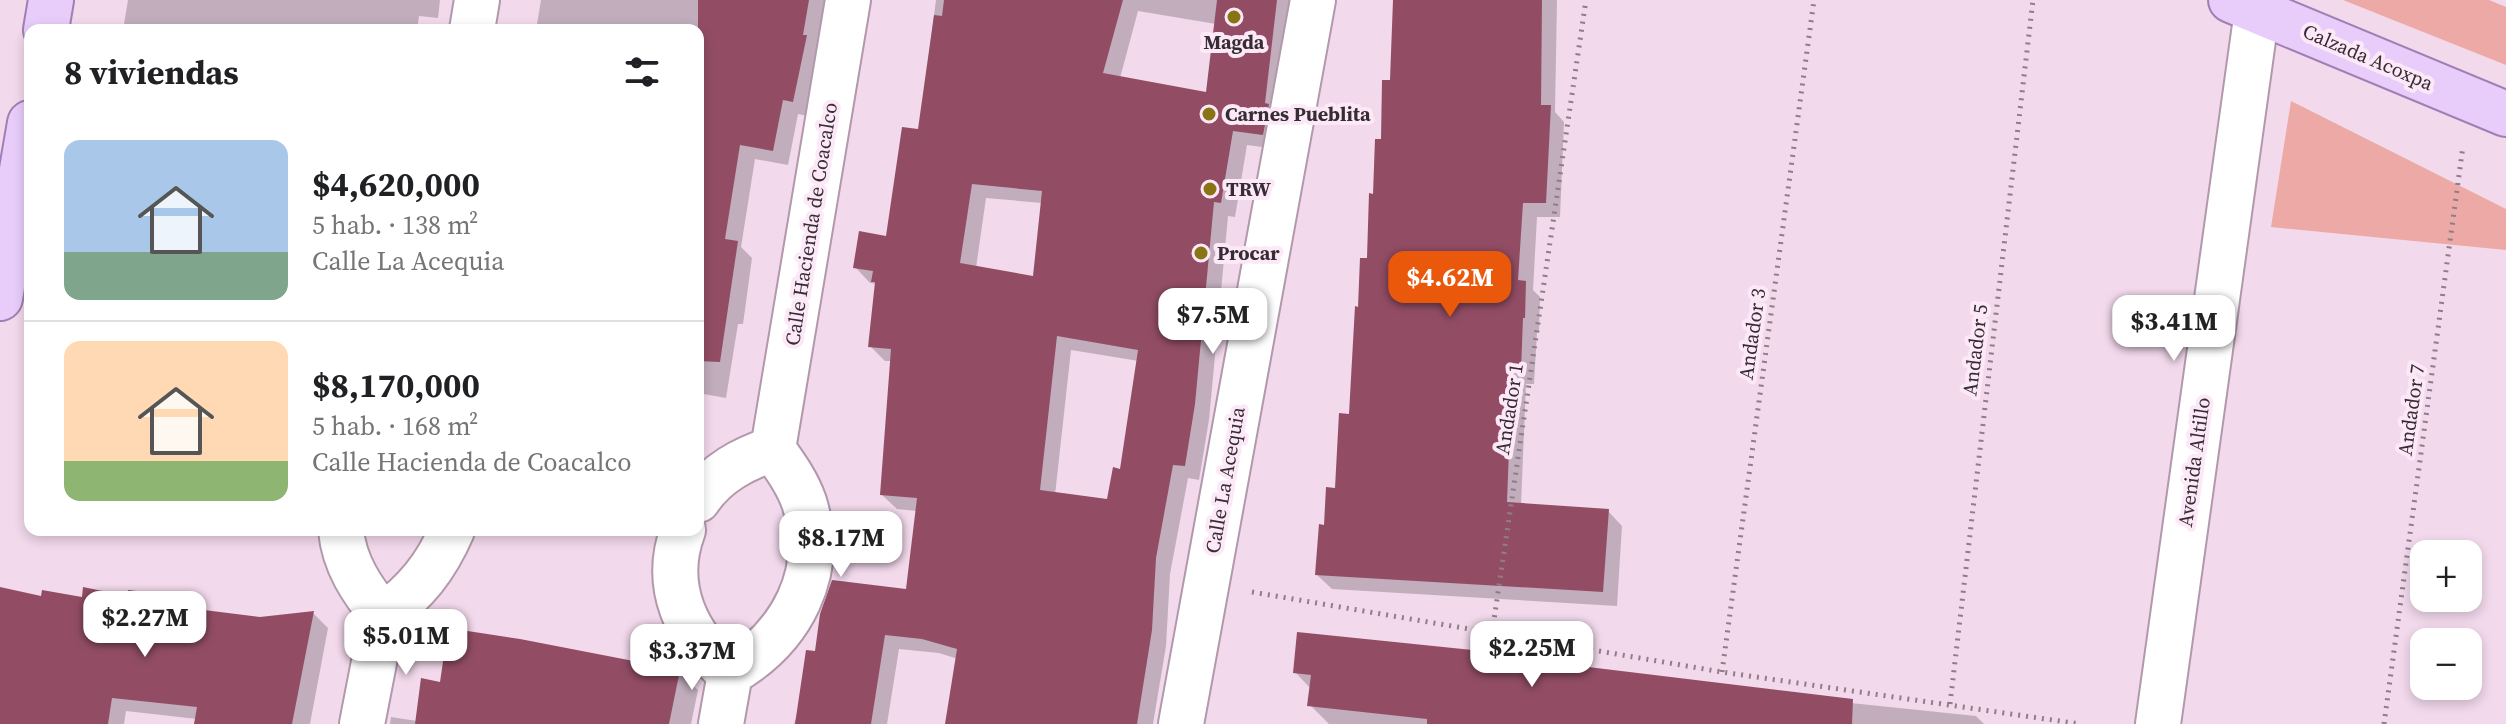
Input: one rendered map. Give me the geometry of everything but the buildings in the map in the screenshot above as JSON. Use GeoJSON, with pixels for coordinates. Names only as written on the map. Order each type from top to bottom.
{"type":"FeatureCollection","features":[{"type":"Feature","properties":{"kind":"main road"},"geometry":{"type":"LineString","coordinates":[[47,24],[51,0]]}},
{"type":"Feature","properties":{"kind":"main road","name":"Calzada Acoxpa"},"geometry":{"type":"LineString","coordinates":[[2244,5],[2488,107]]}},
{"type":"Feature","properties":{"kind":"main road"},"geometry":{"type":"LineString","coordinates":[[0,298],[24,158]]}},
{"type":"Feature","properties":{"kind":"street"},"geometry":{"type":"LineString","coordinates":[[473,24],[477,0]]}},
{"type":"Feature","properties":{"kind":"street","name":"Calle Hacienda de Coacalco"},"geometry":{"type":"LineString","coordinates":[[773,449],[848,0]]}},
{"type":"Feature","properties":{"kind":"street","name":"Calle La Acequia"},"geometry":{"type":"LineString","coordinates":[[1181,724],[1313,0]]}},
{"type":"Feature","properties":{"kind":"street","name":"Avenida Altillo"},"geometry":{"type":"LineString","coordinates":[[2158,724],[2244,5]]}},
{"type":"Feature","properties":{"kind":"street"},"geometry":{"type":"LineString","coordinates":[[704,494],[723,473],[747,458],[773,449],[792,474],[804,503],[810,534],[809,565],[803,592],[775,640],[754,659],[730,673],[721,724]]}},
{"type":"Feature","properties":{"kind":"street"},"geometry":{"type":"LineString","coordinates":[[343,536],[351,569],[365,594],[383,616]]}},
{"type":"Feature","properties":{"kind":"street"},"geometry":{"type":"LineString","coordinates":[[362,724],[383,616],[407,599],[427,578],[450,536]]}},
{"type":"Feature","properties":{"kind":"street"},"geometry":{"type":"LineString","coordinates":[[682,536],[676,566],[677,591],[684,615],[703,648],[730,673]]}},
{"type":"Feature","properties":{"kind":"path","name":"Andador 1"},"geometry":{"type":"LineString","coordinates":[[1492,633],[1586,0]]}},
{"type":"Feature","properties":{"kind":"path","name":"Andador 3"},"geometry":{"type":"LineString","coordinates":[[1722,672],[1814,0]]}},
{"type":"Feature","properties":{"kind":"path","name":"Andador 5"},"geometry":{"type":"LineString","coordinates":[[1950,704],[2033,0]]}},
{"type":"Feature","properties":{"kind":"path","name":"Andador 7"},"geometry":{"type":"LineString","coordinates":[[2384,724],[2488,107]]}},
{"type":"Feature","properties":{"kind":"path"},"geometry":{"type":"LineString","coordinates":[[1206,585],[1722,672],[2080,724]]}},
{"type":"Feature","properties":{"kind":"shaded area"},"geometry":{"type":"Polygon","coordinates":[[[2343,0],[2489,0],[2506,7],[2506,65],[2343,0]]]}},
{"type":"Feature","properties":{"kind":"shaded area"},"geometry":{"type":"Polygon","coordinates":[[[2291,101],[2506,209],[2506,250],[2271,227],[2291,101]]]}},
{"type":"Feature","properties":{"kind":"place","name":"Magda"},"geometry":{"type":"Point","coordinates":[1234,17]}},
{"type":"Feature","properties":{"kind":"place","name":"Carnes Pueblita"},"geometry":{"type":"Point","coordinates":[1209,114]}},
{"type":"Feature","properties":{"kind":"place","name":"TRW"},"geometry":{"type":"Point","coordinates":[1210,189]}},
{"type":"Feature","properties":{"kind":"place","name":"Procar"},"geometry":{"type":"Point","coordinates":[1201,253]}}]}
